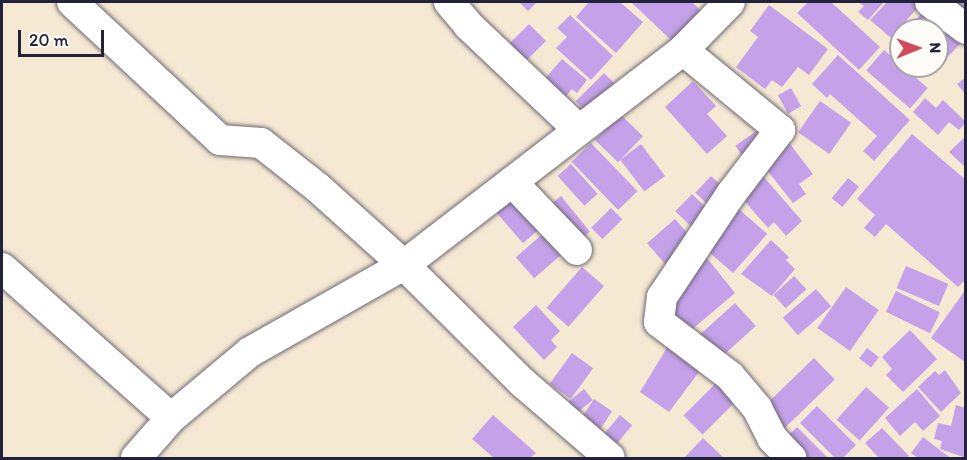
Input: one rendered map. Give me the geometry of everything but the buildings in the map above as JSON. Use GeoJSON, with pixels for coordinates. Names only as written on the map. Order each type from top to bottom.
{"type":"FeatureCollection","features":[{"type":"Feature","properties":{"kind":"street"},"geometry":{"type":"LineString","coordinates":[[72,2],[220,140],[261,143],[272,150],[405,265],[524,384],[610,459]]}},
{"type":"Feature","properties":{"kind":"street"},"geometry":{"type":"LineString","coordinates":[[449,2],[468,25],[578,129]]}},
{"type":"Feature","properties":{"kind":"street"},"geometry":{"type":"LineString","coordinates":[[136,459],[171,418],[250,352],[405,265],[682,50],[730,2]]}},
{"type":"Feature","properties":{"kind":"street"},"geometry":{"type":"LineString","coordinates":[[930,2],[966,29]]}},
{"type":"Feature","properties":{"kind":"street"},"geometry":{"type":"LineString","coordinates":[[682,50],[780,130],[662,297],[659,322],[730,376],[757,408],[772,438],[791,459]]}},
{"type":"Feature","properties":{"kind":"street"},"geometry":{"type":"LineString","coordinates":[[512,182],[577,250]]}},
{"type":"Feature","properties":{"kind":"street"},"geometry":{"type":"LineString","coordinates":[[2,268],[171,418]]}}]}
